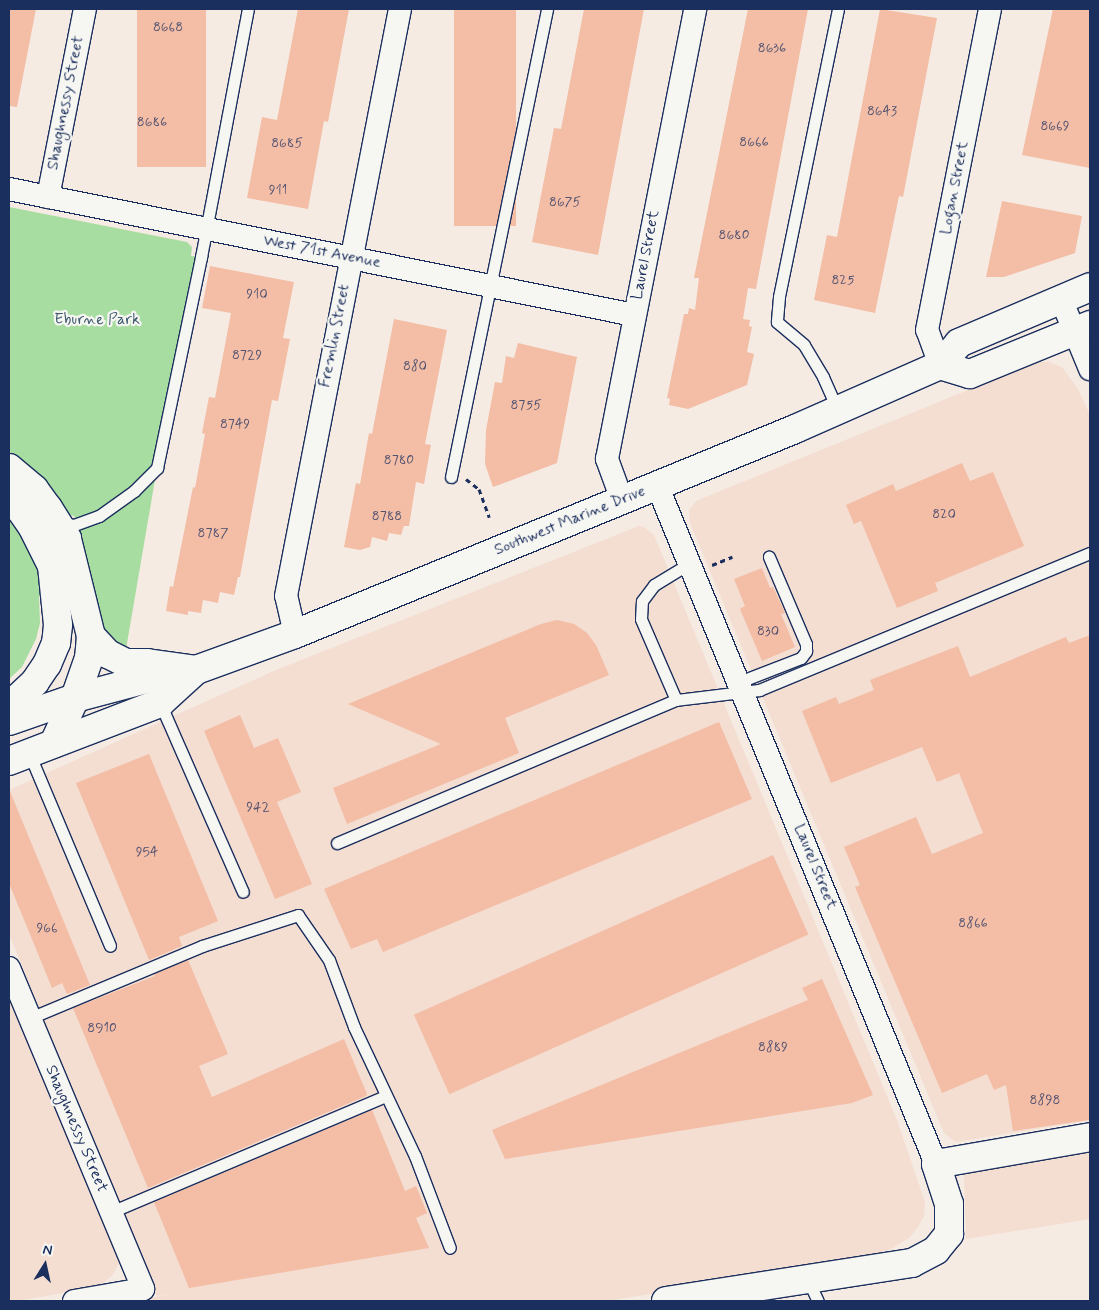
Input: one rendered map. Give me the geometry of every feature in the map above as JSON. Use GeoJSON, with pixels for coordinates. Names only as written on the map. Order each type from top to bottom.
{"type":"FeatureCollection","features":[{"type":"Feature","properties":{"kind":"main road","name":"Southwest Marine Drive"},"geometry":{"type":"LineString","coordinates":[[9,721],[75,698],[146,679],[196,670],[295,634],[838,410],[940,365],[959,343],[1090,287]]}},
{"type":"Feature","properties":{"kind":"main road"},"geometry":{"type":"LineString","coordinates":[[940,365],[970,374],[1082,328]]}},
{"type":"Feature","properties":{"kind":"main road"},"geometry":{"type":"LineString","coordinates":[[9,468],[34,489],[58,523],[67,540],[73,557],[91,636],[89,658],[75,698],[54,743]]}},
{"type":"Feature","properties":{"kind":"main road"},"geometry":{"type":"LineString","coordinates":[[9,498],[20,509],[43,544],[52,566],[58,617],[56,643],[47,664],[35,682],[9,706]]}},
{"type":"Feature","properties":{"kind":"main road"},"geometry":{"type":"LineString","coordinates":[[91,636],[108,654],[126,663],[147,663],[196,670]]}},
{"type":"Feature","properties":{"kind":"main road","name":"Southwest Marine Drive"},"geometry":{"type":"LineString","coordinates":[[19,758],[160,703],[196,670]]}},
{"type":"Feature","properties":{"kind":"main road"},"geometry":{"type":"LineString","coordinates":[[936,1164],[1090,1137]]}},
{"type":"Feature","properties":{"kind":"main road","name":"Laurel Street"},"geometry":{"type":"LineString","coordinates":[[813,1290],[912,1263],[936,1250],[949,1234],[950,1218],[946,1191],[936,1164]]}},
{"type":"Feature","properties":{"kind":"main road"},"geometry":{"type":"LineString","coordinates":[[666,1301],[813,1290]]}},
{"type":"Feature","properties":{"kind":"street","name":"Shaughnessy Street"},"geometry":{"type":"LineString","coordinates":[[48,197],[85,9]]}},
{"type":"Feature","properties":{"kind":"street","name":"Fremlin Street"},"geometry":{"type":"LineString","coordinates":[[295,634],[286,596],[350,257],[400,9]]}},
{"type":"Feature","properties":{"kind":"street","name":"Laurel Street"},"geometry":{"type":"LineString","coordinates":[[622,500],[607,459],[694,9]]}},
{"type":"Feature","properties":{"kind":"street","name":"Logan Street"},"geometry":{"type":"LineString","coordinates":[[940,365],[927,330],[990,9]]}},
{"type":"Feature","properties":{"kind":"street","name":"West 71st Avenue"},"geometry":{"type":"LineString","coordinates":[[9,189],[634,315]]}},
{"type":"Feature","properties":{"kind":"street"},"geometry":{"type":"LineString","coordinates":[[1061,299],[1082,328],[1090,369]]}},
{"type":"Feature","properties":{"kind":"street","name":"Laurel Street"},"geometry":{"type":"LineString","coordinates":[[657,485],[701,564],[741,687],[936,1164]]}},
{"type":"Feature","properties":{"kind":"street","name":"Shaughnessy Street"},"geometry":{"type":"LineString","coordinates":[[9,968],[143,1290],[74,1301]]}},
{"type":"Feature","properties":{"kind":"lane"},"geometry":{"type":"LineString","coordinates":[[58,523],[74,525],[99,516],[134,491],[157,468],[206,229],[248,9]]}},
{"type":"Feature","properties":{"kind":"lane"},"geometry":{"type":"LineString","coordinates":[[451,477],[547,9]]}},
{"type":"Feature","properties":{"kind":"lane"},"geometry":{"type":"LineString","coordinates":[[838,9],[779,298],[777,322],[804,345],[823,377],[838,410]]}},
{"type":"Feature","properties":{"kind":"lane"},"geometry":{"type":"LineString","coordinates":[[336,843],[676,700],[741,687],[766,688],[1090,553]]}},
{"type":"Feature","properties":{"kind":"lane"},"geometry":{"type":"LineString","coordinates":[[741,687],[801,658],[806,651],[806,644],[769,557]]}},
{"type":"Feature","properties":{"kind":"lane"},"geometry":{"type":"LineString","coordinates":[[676,700],[641,619],[642,601],[654,585],[701,564]]}},
{"type":"Feature","properties":{"kind":"lane"},"geometry":{"type":"LineString","coordinates":[[160,703],[243,892]]}},
{"type":"Feature","properties":{"kind":"lane"},"geometry":{"type":"LineString","coordinates":[[19,758],[110,946]]}},
{"type":"Feature","properties":{"kind":"lane"},"geometry":{"type":"LineString","coordinates":[[30,1018],[202,946],[298,915],[329,960],[354,1027],[415,1156],[450,1248]]}},
{"type":"Feature","properties":{"kind":"lane"},"geometry":{"type":"LineString","coordinates":[[111,1212],[386,1096]]}},
{"type":"Feature","properties":{"kind":"path"},"geometry":{"type":"LineString","coordinates":[[469,479],[479,489],[488,517]]}},
{"type":"Feature","properties":{"kind":"path"},"geometry":{"type":"LineString","coordinates":[[701,564],[732,557]]}},
{"type":"Feature","properties":{"kind":"shaded area"},"geometry":{"type":"Polygon","coordinates":[[[1037,362],[1049,362],[1062,367],[1078,389],[1090,415],[1090,1120],[956,1142],[944,1133],[690,523],[689,510],[696,501],[1037,362]]]}},
{"type":"Feature","properties":{"kind":"shaded area"},"geometry":{"type":"Polygon","coordinates":[[[639,526],[644,527],[654,535],[897,1120],[925,1202],[924,1216],[918,1227],[910,1237],[893,1248],[856,1261],[607,1301],[132,1301],[177,1293],[157,1296],[9,934],[9,790],[276,670],[639,526]]]}},
{"type":"Feature","properties":{"kind":"shaded area"},"geometry":{"type":"Polygon","coordinates":[[[9,991],[121,1260],[112,1276],[97,1287],[18,1301],[9,1301],[9,991]]]}},
{"type":"Feature","properties":{"kind":"shaded area"},"geometry":{"type":"Polygon","coordinates":[[[1090,1146],[1090,1219],[966,1239],[964,1173],[1090,1146]]]}},
{"type":"Feature","properties":{"kind":"green space","name":"Eburne Park"},"geometry":{"type":"Polygon","coordinates":[[[9,207],[187,242],[192,247],[191,256],[201,257],[157,468],[125,655],[103,635],[76,530],[80,530],[74,516],[66,514],[9,458],[9,207]]]}},
{"type":"Feature","properties":{"kind":"green space"},"geometry":{"type":"Polygon","coordinates":[[[9,515],[24,533],[36,559],[45,594],[39,597],[40,623],[36,639],[22,667],[9,679],[9,515]]]}},
{"type":"Feature","properties":{"kind":"water"},"geometry":{"type":"Polygon","coordinates":[[[488,188],[501,190],[495,225],[483,223],[488,188]]]}},
{"type":"Feature","properties":{"kind":"building"},"geometry":{"type":"Polygon","coordinates":[[[9,9],[36,9],[17,107],[9,106],[9,9]]]}},
{"type":"Feature","properties":{"kind":"building"},"geometry":{"type":"Polygon","coordinates":[[[137,9],[206,9],[206,167],[137,167],[137,9]]]}},
{"type":"Feature","properties":{"kind":"building"},"geometry":{"type":"Polygon","coordinates":[[[298,9],[349,9],[328,122],[324,121],[308,209],[247,198],[262,117],[277,120],[298,9]]]}},
{"type":"Feature","properties":{"kind":"building"},"geometry":{"type":"Polygon","coordinates":[[[454,9],[516,9],[516,226],[454,226],[454,9]]]}},
{"type":"Feature","properties":{"kind":"building"},"geometry":{"type":"Polygon","coordinates":[[[584,9],[644,9],[598,255],[532,242],[554,128],[561,129],[584,9]]]}},
{"type":"Feature","properties":{"kind":"building"},"geometry":{"type":"Polygon","coordinates":[[[748,9],[808,9],[756,289],[748,288],[743,319],[750,320],[749,326],[752,327],[747,352],[754,354],[747,385],[688,409],[669,405],[670,399],[667,398],[684,314],[688,314],[689,308],[695,310],[699,278],[694,278],[748,9]]]}},
{"type":"Feature","properties":{"kind":"building"},"geometry":{"type":"Polygon","coordinates":[[[880,9],[937,18],[903,197],[899,196],[875,313],[814,300],[827,235],[837,237],[880,9]]]}},
{"type":"Feature","properties":{"kind":"building"},"geometry":{"type":"Polygon","coordinates":[[[1053,9],[1090,9],[1090,168],[1022,155],[1053,9]]]}},
{"type":"Feature","properties":{"kind":"building"},"geometry":{"type":"Polygon","coordinates":[[[1002,201],[1082,216],[1075,253],[1004,277],[986,277],[1002,201]]]}},
{"type":"Feature","properties":{"kind":"building"},"geometry":{"type":"Polygon","coordinates":[[[210,266],[294,282],[283,338],[290,339],[278,401],[272,400],[240,577],[238,577],[234,595],[220,592],[218,603],[203,600],[201,613],[188,611],[188,615],[166,611],[170,586],[173,587],[193,487],[195,488],[205,434],[202,433],[209,397],[215,398],[231,313],[202,308],[210,266]]]}},
{"type":"Feature","properties":{"kind":"building"},"geometry":{"type":"Polygon","coordinates":[[[394,319],[447,330],[425,444],[431,445],[424,484],[416,482],[409,526],[404,526],[401,535],[389,533],[387,541],[372,537],[370,547],[360,550],[344,547],[356,483],[360,484],[369,433],[372,434],[394,319]]]}},
{"type":"Feature","properties":{"kind":"building"},"geometry":{"type":"Polygon","coordinates":[[[518,343],[577,357],[557,463],[493,487],[485,464],[486,430],[495,382],[502,383],[506,356],[514,358],[518,343]]]}},
{"type":"Feature","properties":{"kind":"building"},"geometry":{"type":"Polygon","coordinates":[[[962,463],[970,481],[993,472],[1024,546],[935,583],[938,591],[897,608],[861,521],[854,524],[846,505],[893,484],[896,491],[962,463]]]}},
{"type":"Feature","properties":{"kind":"building"},"geometry":{"type":"Polygon","coordinates":[[[762,568],[770,588],[773,587],[785,613],[781,614],[795,647],[762,661],[740,609],[745,606],[734,579],[762,568]]]}},
{"type":"Feature","properties":{"kind":"building"},"geometry":{"type":"Polygon","coordinates":[[[557,620],[574,624],[587,633],[596,645],[609,675],[505,718],[519,753],[347,824],[333,788],[441,744],[348,704],[541,624],[557,620]]]}},
{"type":"Feature","properties":{"kind":"building"},"geometry":{"type":"Polygon","coordinates":[[[1090,635],[1090,1120],[1013,1131],[1006,1085],[994,1090],[987,1074],[942,1093],[855,887],[860,885],[844,847],[916,817],[932,854],[983,833],[959,773],[937,782],[922,747],[831,783],[802,711],[836,697],[839,704],[874,690],[870,680],[958,646],[970,677],[1066,637],[1069,643],[1090,635]]]}},
{"type":"Feature","properties":{"kind":"building"},"geometry":{"type":"Polygon","coordinates":[[[240,715],[254,748],[278,738],[301,792],[277,802],[312,884],[275,899],[204,731],[240,715]]]}},
{"type":"Feature","properties":{"kind":"building"},"geometry":{"type":"Polygon","coordinates":[[[719,722],[752,799],[383,952],[377,939],[351,949],[324,889],[719,722]]]}},
{"type":"Feature","properties":{"kind":"building"},"geometry":{"type":"Polygon","coordinates":[[[149,754],[218,921],[179,937],[182,946],[149,960],[76,783],[149,754]]]}},
{"type":"Feature","properties":{"kind":"building"},"geometry":{"type":"Polygon","coordinates":[[[9,789],[90,985],[67,994],[62,983],[52,988],[9,883],[9,789]]]}},
{"type":"Feature","properties":{"kind":"building"},"geometry":{"type":"Polygon","coordinates":[[[773,855],[808,934],[449,1094],[414,1015],[773,855]]]}},
{"type":"Feature","properties":{"kind":"building"},"geometry":{"type":"Polygon","coordinates":[[[188,960],[228,1054],[199,1066],[212,1097],[344,1039],[367,1094],[148,1188],[73,1008],[155,976],[154,974],[188,960]]]}},
{"type":"Feature","properties":{"kind":"building"},"geometry":{"type":"Polygon","coordinates":[[[822,979],[873,1095],[852,1103],[505,1159],[492,1130],[808,1000],[802,988],[822,979]]]}},
{"type":"Feature","properties":{"kind":"building"},"geometry":{"type":"Polygon","coordinates":[[[372,1110],[405,1191],[416,1186],[427,1213],[416,1218],[429,1248],[189,1288],[154,1202],[372,1110]]]}}]}
